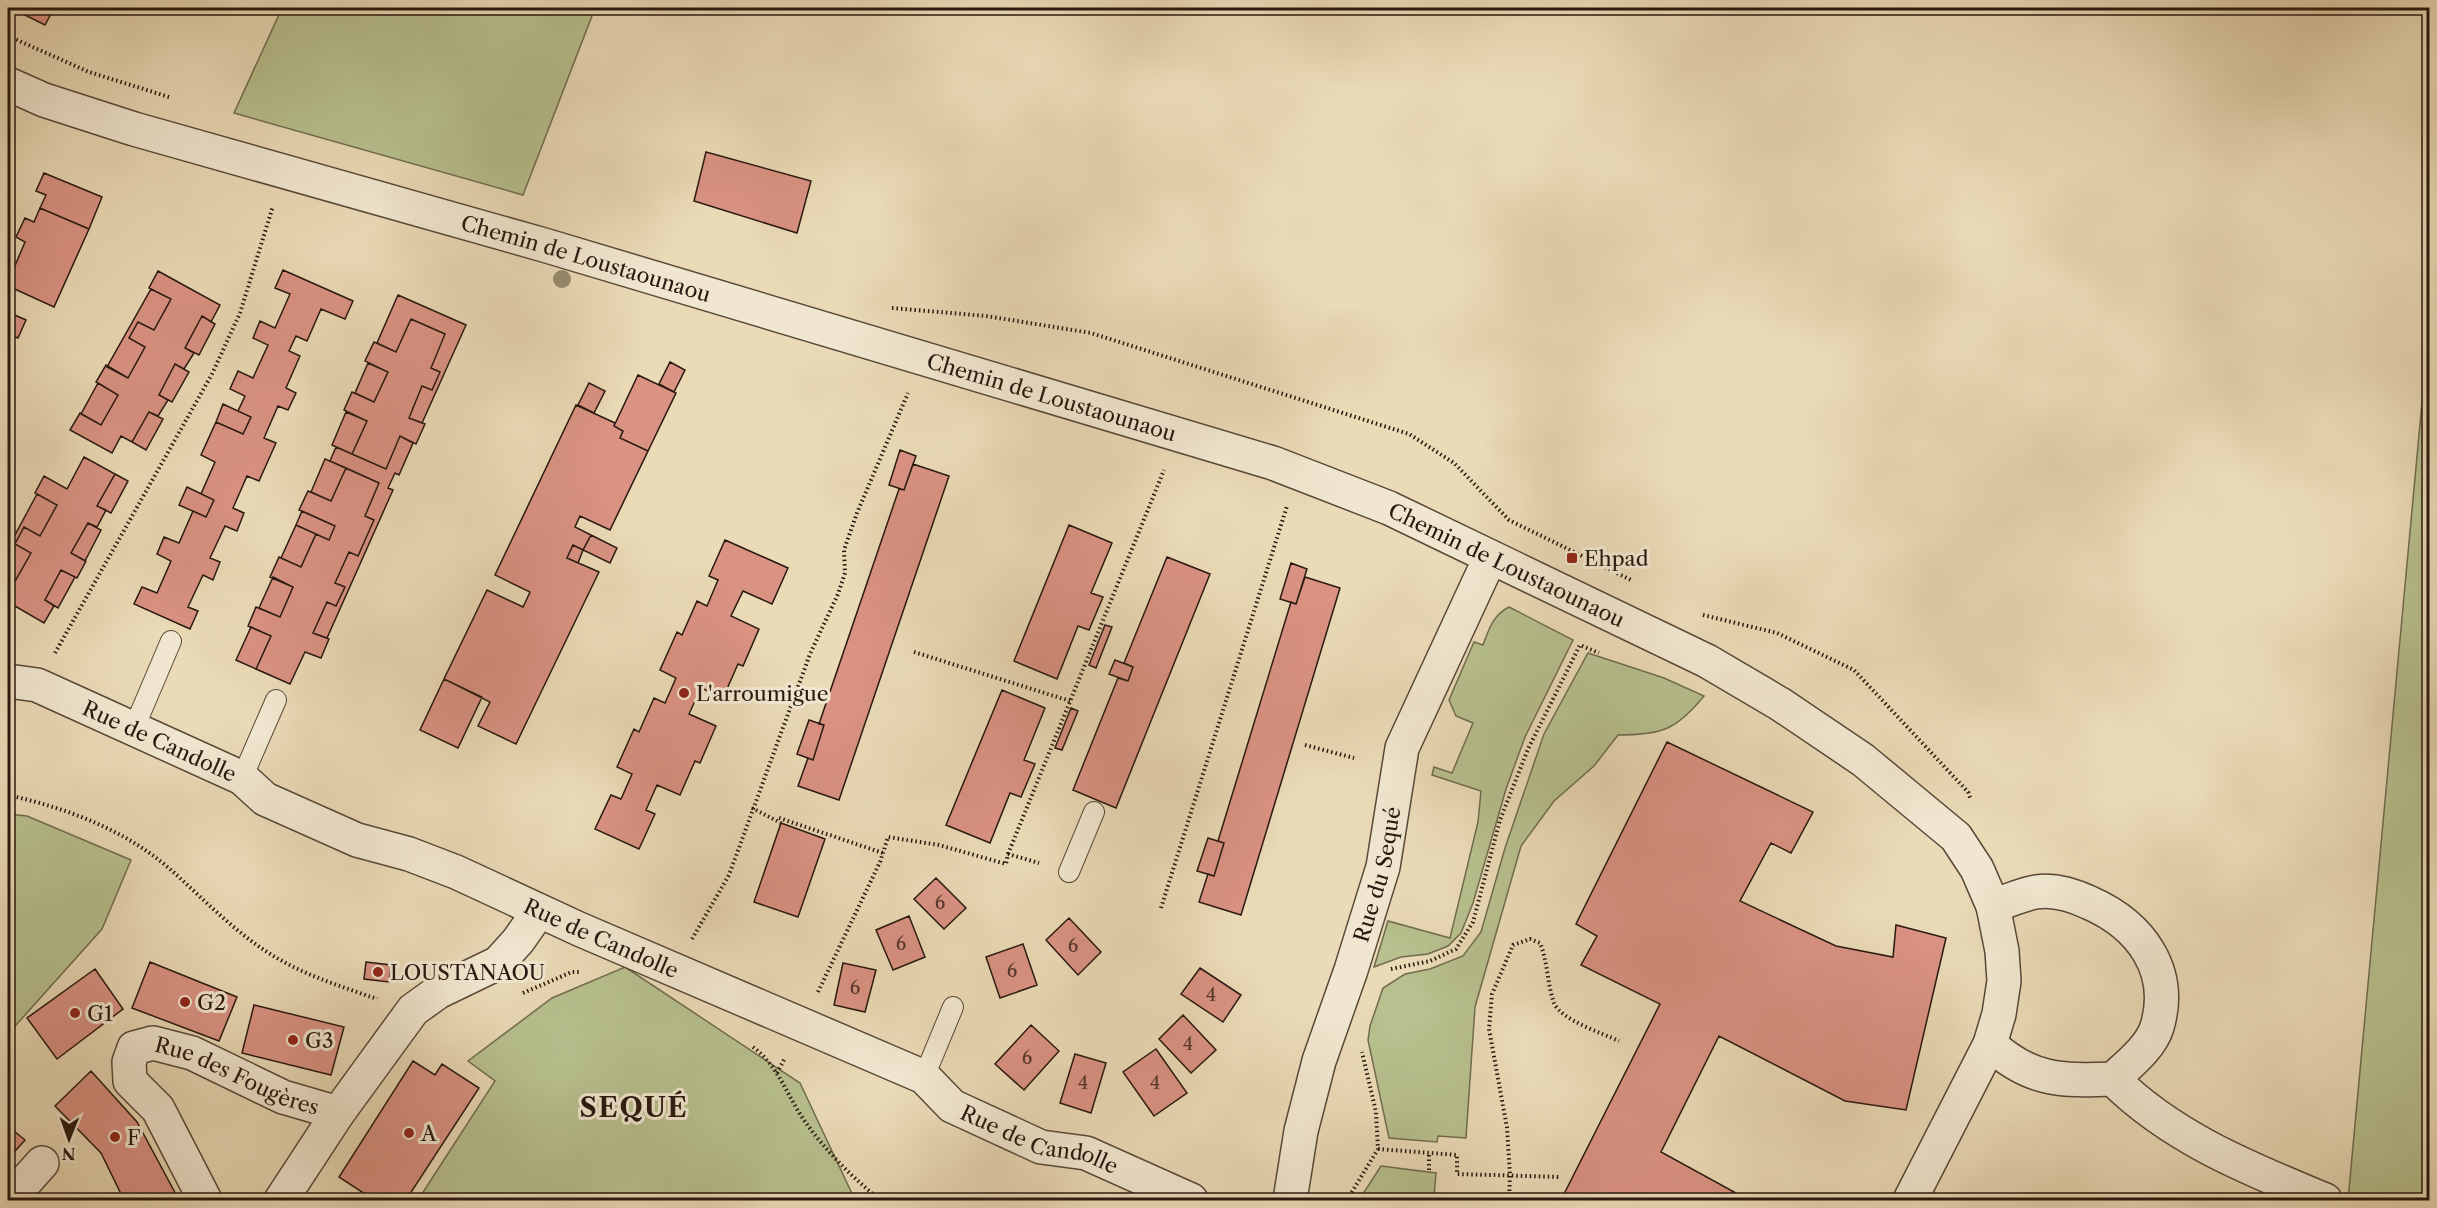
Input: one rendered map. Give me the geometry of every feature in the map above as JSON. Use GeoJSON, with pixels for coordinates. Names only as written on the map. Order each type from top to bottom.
{"type":"FeatureCollection","features":[{"type":"Feature","properties":{"kind":"street","name":"Chemin de Loustaounaou"},"geometry":{"type":"LineString","coordinates":[[8,84],[44,100],[134,129],[724,298],[1273,463],[1389,508],[1707,661],[1780,704],[1863,760],[1956,837],[1977,869],[1993,906],[2002,951],[2004,981],[1999,1014],[1990,1044],[1910,1200]]}},
{"type":"Feature","properties":{"kind":"street","name":"Rue du Sequé"},"geometry":{"type":"LineString","coordinates":[[1290,1200],[1301,1131],[1319,1061],[1352,970],[1383,867],[1402,748],[1490,558]]}},
{"type":"Feature","properties":{"kind":"street","name":"Rue de Candolle"},"geometry":{"type":"LineString","coordinates":[[22,683],[134,728],[242,778],[265,799],[357,840],[409,854],[456,872],[673,970],[924,1077],[952,1106],[1041,1147],[1086,1153],[1191,1200]]}},
{"type":"Feature","properties":{"kind":"street"},"geometry":{"type":"LineString","coordinates":[[1990,1044],[2010,1063],[2031,1072],[2071,1080],[2113,1079],[2137,1056],[2157,1028],[2162,996],[2161,982],[2154,962],[2132,928],[2102,908],[2070,894],[2037,892],[1993,906]]}},
{"type":"Feature","properties":{"kind":"street"},"geometry":{"type":"LineString","coordinates":[[281,1200],[338,1113],[413,1010],[438,992],[498,963],[518,941],[539,911]]}},
{"type":"Feature","properties":{"kind":"street","name":"Rue des Fougères"},"geometry":{"type":"LineString","coordinates":[[205,1200],[158,1109],[130,1081],[129,1062],[134,1048],[153,1044],[192,1053],[283,1097],[338,1113]]}},
{"type":"Feature","properties":{"kind":"street"},"geometry":{"type":"LineString","coordinates":[[2113,1079],[2134,1101],[2221,1156],[2325,1200]]}},
{"type":"Feature","properties":{"kind":"street"},"geometry":{"type":"LineString","coordinates":[[9,1200],[42,1163]]}},
{"type":"Feature","properties":{"kind":"lane"},"geometry":{"type":"LineString","coordinates":[[134,728],[171,641]]}},
{"type":"Feature","properties":{"kind":"lane"},"geometry":{"type":"LineString","coordinates":[[242,778],[276,700]]}},
{"type":"Feature","properties":{"kind":"lane"},"geometry":{"type":"LineString","coordinates":[[1069,872],[1094,812]]}},
{"type":"Feature","properties":{"kind":"lane"},"geometry":{"type":"LineString","coordinates":[[924,1077],[953,1007]]}},
{"type":"Feature","properties":{"kind":"path"},"geometry":{"type":"LineString","coordinates":[[8,36],[89,72],[172,98]]}},
{"type":"Feature","properties":{"kind":"path"},"geometry":{"type":"LineString","coordinates":[[22,683],[212,374],[240,313],[274,200]]}},
{"type":"Feature","properties":{"kind":"path"},"geometry":{"type":"LineString","coordinates":[[880,307],[986,316],[1091,333],[1409,434],[1454,463],[1509,520],[1575,550]]}},
{"type":"Feature","properties":{"kind":"path"},"geometry":{"type":"LineString","coordinates":[[673,970],[729,875],[810,654],[838,594],[845,573],[844,550],[905,398]]}},
{"type":"Feature","properties":{"kind":"path"},"geometry":{"type":"LineString","coordinates":[[777,1073],[883,853],[888,837],[939,845],[1006,864],[1008,854],[1165,468]]}},
{"type":"Feature","properties":{"kind":"path"},"geometry":{"type":"LineString","coordinates":[[1161,908],[1288,506]]}},
{"type":"Feature","properties":{"kind":"path"},"geometry":{"type":"LineString","coordinates":[[1692,613],[1777,633],[1854,670],[1968,792],[1975,809],[1968,824],[1956,837]]}},
{"type":"Feature","properties":{"kind":"path"},"geometry":{"type":"LineString","coordinates":[[1384,971],[1430,961],[1456,949],[1473,922],[1500,820],[1528,749],[1580,645],[1618,661],[1639,629]]}},
{"type":"Feature","properties":{"kind":"path"},"geometry":{"type":"LineString","coordinates":[[914,652],[1070,701]]}},
{"type":"Feature","properties":{"kind":"path"},"geometry":{"type":"LineString","coordinates":[[1305,745],[1354,758]]}},
{"type":"Feature","properties":{"kind":"path"},"geometry":{"type":"LineString","coordinates":[[752,808],[781,823]]}},
{"type":"Feature","properties":{"kind":"path"},"geometry":{"type":"LineString","coordinates":[[779,818],[883,853]]}},
{"type":"Feature","properties":{"kind":"path"},"geometry":{"type":"LineString","coordinates":[[1008,854],[1069,872]]}},
{"type":"Feature","properties":{"kind":"path"},"geometry":{"type":"LineString","coordinates":[[1509,1200],[1507,1128],[1489,1029],[1492,994],[1512,945],[1530,939],[1540,943],[1545,954],[1555,1004],[1564,1015],[1619,1041]]}},
{"type":"Feature","properties":{"kind":"path"},"geometry":{"type":"LineString","coordinates":[[1347,1200],[1378,1149],[1376,1112],[1362,1047]]}},
{"type":"Feature","properties":{"kind":"path"},"geometry":{"type":"LineString","coordinates":[[1378,1149],[1429,1155],[1457,1155],[1457,1174],[1561,1177]]}},
{"type":"Feature","properties":{"kind":"path"},"geometry":{"type":"LineString","coordinates":[[1429,1155],[1429,1172]]}},
{"type":"Feature","properties":{"kind":"green space"},"geometry":{"type":"Polygon","coordinates":[[[282,8],[595,8],[523,195],[234,113],[282,8]]]}},
{"type":"Feature","properties":{"kind":"green space"},"geometry":{"type":"Polygon","coordinates":[[[2429,327],[2429,1200],[2348,1200],[2429,327]]]}},
{"type":"Feature","properties":{"kind":"green space"},"geometry":{"type":"Polygon","coordinates":[[[1509,607],[1573,640],[1525,737],[1506,789],[1473,903],[1461,933],[1448,946],[1428,954],[1401,957],[1374,967],[1388,921],[1450,938],[1478,822],[1481,791],[1432,775],[1434,767],[1452,773],[1473,723],[1456,716],[1449,700],[1474,642],[1483,645],[1495,618],[1509,607]]]}},
{"type":"Feature","properties":{"kind":"green space"},"geometry":{"type":"Polygon","coordinates":[[[1588,653],[1664,678],[1704,696],[1685,716],[1667,728],[1646,734],[1618,735],[1594,766],[1554,801],[1521,846],[1475,1007],[1466,1138],[1438,1136],[1437,1142],[1389,1138],[1368,1040],[1370,1026],[1383,988],[1405,974],[1430,969],[1463,956],[1481,932],[1505,848],[1544,734],[1588,653]]]}},
{"type":"Feature","properties":{"kind":"green space"},"geometry":{"type":"Polygon","coordinates":[[[8,814],[27,816],[131,860],[102,929],[8,1034],[8,814]]]}},
{"type":"Feature","properties":{"kind":"green space"},"geometry":{"type":"Polygon","coordinates":[[[625,967],[800,1083],[855,1200],[418,1200],[495,1081],[468,1061],[552,998],[625,967]]]}},
{"type":"Feature","properties":{"kind":"green space"},"geometry":{"type":"Polygon","coordinates":[[[1381,1166],[1436,1173],[1434,1197],[1448,1198],[1448,1200],[1359,1200],[1381,1166]]]}},
{"type":"Feature","properties":{"kind":"building"},"geometry":{"type":"Polygon","coordinates":[[[11,8],[54,8],[45,25],[11,8]]]}},
{"type":"Feature","properties":{"kind":"building"},"geometry":{"type":"Polygon","coordinates":[[[706,152],[811,181],[797,233],[694,201],[706,152]]]}},
{"type":"Feature","properties":{"kind":"building"},"geometry":{"type":"Polygon","coordinates":[[[44,173],[102,197],[89,229],[40,208],[46,195],[36,191],[44,173]]]}},
{"type":"Feature","properties":{"kind":"building"},"geometry":{"type":"Polygon","coordinates":[[[40,208],[89,229],[54,307],[8,286],[8,266],[14,268],[25,242],[16,237],[25,218],[34,222],[40,208]]]}},
{"type":"Feature","properties":{"kind":"building"},"geometry":{"type":"Polygon","coordinates":[[[283,270],[353,301],[345,319],[321,309],[307,341],[296,336],[289,351],[300,356],[286,388],[296,393],[288,410],[278,406],[264,438],[276,443],[259,481],[247,476],[233,508],[244,513],[237,531],[225,526],[210,558],[220,562],[213,580],[203,575],[188,607],[198,611],[190,629],[134,604],[142,587],[157,593],[171,561],[157,554],[164,537],[179,543],[193,511],[206,517],[214,500],[201,494],[215,462],[201,455],[216,422],[243,434],[251,417],[238,411],[245,396],[230,389],[238,371],[253,378],[268,345],[253,338],[260,321],[275,328],[290,294],[275,288],[283,270]]]}},
{"type":"Feature","properties":{"kind":"building"},"geometry":{"type":"Polygon","coordinates":[[[158,271],[220,305],[211,322],[202,316],[185,348],[194,353],[184,369],[175,364],[159,395],[168,400],[158,416],[149,412],[132,442],[121,436],[112,453],[70,430],[80,413],[101,425],[118,395],[96,382],[106,365],[128,378],[145,347],[129,338],[138,322],[154,330],[171,299],[149,288],[158,271]]]}},
{"type":"Feature","properties":{"kind":"building"},"geometry":{"type":"Polygon","coordinates":[[[151,289],[171,299],[154,330],[138,322],[129,338],[145,347],[128,378],[107,367],[151,289]]]}},
{"type":"Feature","properties":{"kind":"building"},"geometry":{"type":"Polygon","coordinates":[[[398,295],[466,325],[422,423],[409,418],[422,386],[432,390],[440,372],[431,368],[445,334],[411,319],[396,352],[377,343],[398,295]]]}},
{"type":"Feature","properties":{"kind":"building"},"geometry":{"type":"Polygon","coordinates":[[[8,312],[26,320],[18,338],[9,334],[8,338],[8,312]]]}},
{"type":"Feature","properties":{"kind":"building"},"geometry":{"type":"Polygon","coordinates":[[[202,316],[215,324],[199,355],[185,348],[202,316]]]}},
{"type":"Feature","properties":{"kind":"building"},"geometry":{"type":"Polygon","coordinates":[[[411,319],[445,334],[431,368],[440,372],[432,390],[422,386],[409,418],[425,424],[416,444],[400,436],[386,469],[352,454],[367,421],[344,410],[352,392],[374,402],[388,372],[365,361],[374,342],[396,352],[411,319]]]}},
{"type":"Feature","properties":{"kind":"building"},"geometry":{"type":"Polygon","coordinates":[[[670,362],[685,370],[674,392],[659,384],[670,362]]]}},
{"type":"Feature","properties":{"kind":"building"},"geometry":{"type":"Polygon","coordinates":[[[368,363],[388,372],[374,402],[355,393],[368,363]]]}},
{"type":"Feature","properties":{"kind":"building"},"geometry":{"type":"Polygon","coordinates":[[[175,364],[189,372],[172,402],[159,395],[175,364]]]}},
{"type":"Feature","properties":{"kind":"building"},"geometry":{"type":"Polygon","coordinates":[[[638,375],[676,393],[648,451],[620,438],[623,431],[614,426],[638,375]]]}},
{"type":"Feature","properties":{"kind":"building"},"geometry":{"type":"Polygon","coordinates":[[[98,383],[118,395],[101,425],[81,414],[98,383]]]}},
{"type":"Feature","properties":{"kind":"building"},"geometry":{"type":"Polygon","coordinates":[[[589,383],[605,391],[594,413],[578,405],[589,383]]]}},
{"type":"Feature","properties":{"kind":"building"},"geometry":{"type":"Polygon","coordinates":[[[223,404],[251,417],[243,434],[216,422],[223,404]]]}},
{"type":"Feature","properties":{"kind":"building"},"geometry":{"type":"Polygon","coordinates":[[[576,405],[615,423],[614,426],[623,431],[620,438],[648,451],[610,530],[580,516],[575,527],[591,535],[583,550],[573,545],[567,558],[599,572],[516,744],[478,726],[490,702],[444,679],[487,590],[523,607],[530,592],[495,575],[576,405]]]}},
{"type":"Feature","properties":{"kind":"building"},"geometry":{"type":"Polygon","coordinates":[[[149,412],[163,419],[146,450],[132,442],[149,412]]]}},
{"type":"Feature","properties":{"kind":"building"},"geometry":{"type":"Polygon","coordinates":[[[346,412],[367,421],[352,454],[332,445],[346,412]]]}},
{"type":"Feature","properties":{"kind":"building"},"geometry":{"type":"Polygon","coordinates":[[[400,436],[413,443],[399,475],[395,473],[388,488],[393,490],[327,638],[313,633],[327,602],[336,606],[345,587],[335,583],[349,552],[358,556],[374,520],[365,516],[379,483],[330,461],[336,447],[386,469],[400,436]]]}},
{"type":"Feature","properties":{"kind":"building"},"geometry":{"type":"Polygon","coordinates":[[[900,450],[916,456],[904,490],[889,485],[900,450]]]}},
{"type":"Feature","properties":{"kind":"building"},"geometry":{"type":"Polygon","coordinates":[[[84,457],[115,474],[97,506],[106,510],[97,527],[88,523],[71,553],[86,561],[77,578],[61,570],[45,600],[54,606],[44,623],[8,602],[8,580],[14,583],[31,553],[15,544],[24,527],[40,536],[57,505],[35,493],[44,476],[67,489],[84,457]]]}},
{"type":"Feature","properties":{"kind":"building"},"geometry":{"type":"Polygon","coordinates":[[[325,459],[346,468],[331,501],[311,492],[325,459]]]}},
{"type":"Feature","properties":{"kind":"building"},"geometry":{"type":"Polygon","coordinates":[[[913,464],[949,476],[839,800],[798,786],[808,758],[813,760],[824,725],[819,724],[899,489],[904,490],[913,464]]]}},
{"type":"Feature","properties":{"kind":"building"},"geometry":{"type":"Polygon","coordinates":[[[346,468],[379,483],[365,516],[374,520],[358,556],[349,552],[335,583],[345,587],[336,606],[327,602],[313,633],[329,639],[321,658],[305,652],[290,684],[256,669],[271,636],[248,626],[256,607],[280,617],[293,587],[270,577],[279,557],[301,567],[316,534],[329,540],[335,526],[299,510],[308,491],[331,501],[346,468]]]}},
{"type":"Feature","properties":{"kind":"building"},"geometry":{"type":"Polygon","coordinates":[[[115,474],[128,481],[111,513],[97,506],[115,474]]]}},
{"type":"Feature","properties":{"kind":"building"},"geometry":{"type":"Polygon","coordinates":[[[187,487],[214,500],[206,517],[179,505],[187,487]]]}},
{"type":"Feature","properties":{"kind":"building"},"geometry":{"type":"Polygon","coordinates":[[[37,494],[57,505],[40,536],[24,527],[15,544],[31,553],[14,583],[8,580],[8,548],[37,494]]]}},
{"type":"Feature","properties":{"kind":"building"},"geometry":{"type":"Polygon","coordinates":[[[302,511],[335,526],[329,540],[296,525],[302,511]]]}},
{"type":"Feature","properties":{"kind":"building"},"geometry":{"type":"Polygon","coordinates":[[[88,523],[101,530],[85,561],[71,553],[88,523]]]}},
{"type":"Feature","properties":{"kind":"building"},"geometry":{"type":"Polygon","coordinates":[[[296,525],[316,534],[301,567],[281,558],[296,525]]]}},
{"type":"Feature","properties":{"kind":"building"},"geometry":{"type":"Polygon","coordinates":[[[1069,525],[1112,543],[1091,593],[1103,597],[1089,630],[1078,626],[1057,679],[1014,661],[1069,525]]]}},
{"type":"Feature","properties":{"kind":"building"},"geometry":{"type":"Polygon","coordinates":[[[591,535],[617,548],[610,563],[583,550],[591,535]]]}},
{"type":"Feature","properties":{"kind":"building","name":"L'arroumigue"},"geometry":{"type":"Polygon","coordinates":[[[725,540],[788,568],[772,604],[743,591],[731,616],[759,629],[743,666],[738,664],[723,698],[701,688],[689,714],[716,726],[700,763],[695,761],[680,795],[657,785],[646,810],[655,814],[639,849],[595,829],[611,795],[621,799],[632,774],[617,767],[634,729],[639,732],[654,698],[665,703],[676,678],[660,670],[677,632],[682,635],[697,601],[707,606],[718,580],[709,576],[725,540]]]}},
{"type":"Feature","properties":{"kind":"building"},"geometry":{"type":"Polygon","coordinates":[[[573,545],[583,550],[578,563],[567,558],[573,545]]]}},
{"type":"Feature","properties":{"kind":"building"},"geometry":{"type":"Polygon","coordinates":[[[1167,557],[1210,574],[1116,808],[1073,790],[1118,678],[1128,681],[1133,667],[1124,663],[1167,557]]]}},
{"type":"Feature","properties":{"kind":"building"},"geometry":{"type":"Polygon","coordinates":[[[1291,563],[1307,569],[1296,604],[1280,599],[1291,563]]]}},
{"type":"Feature","properties":{"kind":"building"},"geometry":{"type":"Polygon","coordinates":[[[61,570],[75,577],[58,608],[45,600],[61,570]]]}},
{"type":"Feature","properties":{"kind":"building"},"geometry":{"type":"Polygon","coordinates":[[[273,577],[293,587],[280,617],[259,608],[273,577]]]}},
{"type":"Feature","properties":{"kind":"building"},"geometry":{"type":"Polygon","coordinates":[[[1305,577],[1340,588],[1241,915],[1199,902],[1208,874],[1214,876],[1224,843],[1218,841],[1291,602],[1296,604],[1305,577]]]}},
{"type":"Feature","properties":{"kind":"building"},"geometry":{"type":"Polygon","coordinates":[[[1105,625],[1112,627],[1096,668],[1089,665],[1105,625]]]}},
{"type":"Feature","properties":{"kind":"building"},"geometry":{"type":"Polygon","coordinates":[[[251,627],[271,636],[256,669],[236,660],[251,627]]]}},
{"type":"Feature","properties":{"kind":"building"},"geometry":{"type":"Polygon","coordinates":[[[1115,660],[1133,667],[1128,681],[1109,674],[1115,660]]]}},
{"type":"Feature","properties":{"kind":"building"},"geometry":{"type":"Polygon","coordinates":[[[444,679],[482,697],[458,748],[420,730],[444,679]]]}},
{"type":"Feature","properties":{"kind":"building"},"geometry":{"type":"Polygon","coordinates":[[[1002,690],[1045,708],[1024,760],[1035,764],[1021,797],[1010,793],[990,843],[946,825],[1002,690]]]}},
{"type":"Feature","properties":{"kind":"building"},"geometry":{"type":"Polygon","coordinates":[[[1071,708],[1078,711],[1062,750],[1055,748],[1071,708]]]}},
{"type":"Feature","properties":{"kind":"building"},"geometry":{"type":"Polygon","coordinates":[[[809,720],[824,725],[813,760],[797,754],[809,720]]]}},
{"type":"Feature","properties":{"kind":"building"},"geometry":{"type":"Polygon","coordinates":[[[1667,742],[1813,812],[1791,853],[1771,843],[1740,901],[1836,946],[1893,957],[1896,925],[1946,938],[1906,1110],[1845,1101],[1719,1036],[1661,1152],[1736,1193],[1732,1200],[1561,1200],[1660,1004],[1581,965],[1597,936],[1576,924],[1667,742]]]}},
{"type":"Feature","properties":{"kind":"building"},"geometry":{"type":"Polygon","coordinates":[[[781,823],[825,839],[798,917],[754,902],[781,823]]]}},
{"type":"Feature","properties":{"kind":"building"},"geometry":{"type":"Polygon","coordinates":[[[1208,838],[1224,843],[1214,876],[1197,871],[1208,838]]]}},
{"type":"Feature","properties":{"kind":"building"},"geometry":{"type":"Polygon","coordinates":[[[936,878],[966,908],[944,929],[914,899],[936,878]]]}},
{"type":"Feature","properties":{"kind":"building"},"geometry":{"type":"Polygon","coordinates":[[[909,916],[925,957],[893,970],[876,930],[909,916]]]}},
{"type":"Feature","properties":{"kind":"building"},"geometry":{"type":"Polygon","coordinates":[[[1069,918],[1101,952],[1078,975],[1046,940],[1069,918]]]}},
{"type":"Feature","properties":{"kind":"building"},"geometry":{"type":"Polygon","coordinates":[[[1023,944],[1037,985],[1000,998],[986,957],[1023,944]]]}},
{"type":"Feature","properties":{"kind":"building","name":"G2"},"geometry":{"type":"Polygon","coordinates":[[[150,962],[237,997],[219,1041],[132,1008],[150,962]]]}},
{"type":"Feature","properties":{"kind":"building","name":"LOUSTANAOU"},"geometry":{"type":"Polygon","coordinates":[[[366,962],[391,965],[389,982],[364,979],[366,962]]]}},
{"type":"Feature","properties":{"kind":"building"},"geometry":{"type":"Polygon","coordinates":[[[843,963],[876,970],[865,1012],[834,1005],[843,963]]]}},
{"type":"Feature","properties":{"kind":"building"},"geometry":{"type":"Polygon","coordinates":[[[1200,968],[1241,995],[1223,1022],[1181,994],[1200,968]]]}},
{"type":"Feature","properties":{"kind":"building","name":"G1"},"geometry":{"type":"Polygon","coordinates":[[[95,969],[123,1009],[57,1059],[27,1018],[95,969]]]}},
{"type":"Feature","properties":{"kind":"building","name":"G3"},"geometry":{"type":"Polygon","coordinates":[[[254,1005],[344,1027],[331,1075],[242,1053],[254,1005]]]}},
{"type":"Feature","properties":{"kind":"building"},"geometry":{"type":"Polygon","coordinates":[[[1183,1015],[1216,1050],[1191,1073],[1159,1039],[1183,1015]]]}},
{"type":"Feature","properties":{"kind":"building"},"geometry":{"type":"Polygon","coordinates":[[[1031,1025],[1059,1051],[1024,1090],[995,1064],[1031,1025]]]}},
{"type":"Feature","properties":{"kind":"building"},"geometry":{"type":"Polygon","coordinates":[[[1156,1049],[1187,1093],[1154,1116],[1123,1072],[1156,1049]]]}},
{"type":"Feature","properties":{"kind":"building"},"geometry":{"type":"Polygon","coordinates":[[[1075,1054],[1106,1063],[1091,1113],[1060,1103],[1075,1054]]]}},
{"type":"Feature","properties":{"kind":"building","name":"A"},"geometry":{"type":"Polygon","coordinates":[[[413,1061],[435,1075],[442,1064],[479,1088],[406,1200],[374,1200],[339,1177],[413,1061]]]}},
{"type":"Feature","properties":{"kind":"building","name":"F"},"geometry":{"type":"Polygon","coordinates":[[[91,1071],[137,1122],[179,1200],[124,1200],[101,1153],[55,1106],[91,1071]]]}},
{"type":"Feature","properties":{"kind":"building"},"geometry":{"type":"Polygon","coordinates":[[[8,1126],[25,1140],[8,1159],[8,1126]]]}},
{"type":"Feature","properties":{"kind":"place","name":"Ehpad"},"geometry":{"type":"Point","coordinates":[1572,558]}},
{"type":"Feature","properties":{"kind":"place","name":"L'arroumigue"},"geometry":{"type":"Point","coordinates":[684,693]}},
{"type":"Feature","properties":{"kind":"place","name":"LOUSTANAOU"},"geometry":{"type":"Point","coordinates":[378,972]}},
{"type":"Feature","properties":{"kind":"place","name":"G2"},"geometry":{"type":"Point","coordinates":[185,1002]}},
{"type":"Feature","properties":{"kind":"place","name":"G1"},"geometry":{"type":"Point","coordinates":[75,1013]}},
{"type":"Feature","properties":{"kind":"place","name":"G3"},"geometry":{"type":"Point","coordinates":[293,1040]}},
{"type":"Feature","properties":{"kind":"place","name":"A"},"geometry":{"type":"Point","coordinates":[409,1133]}},
{"type":"Feature","properties":{"kind":"place","name":"F"},"geometry":{"type":"Point","coordinates":[115,1137]}},
{"type":"Feature","properties":{"kind":"district","name":"SEQUÉ"},"geometry":{"type":"Point","coordinates":[634,1107]}}]}
